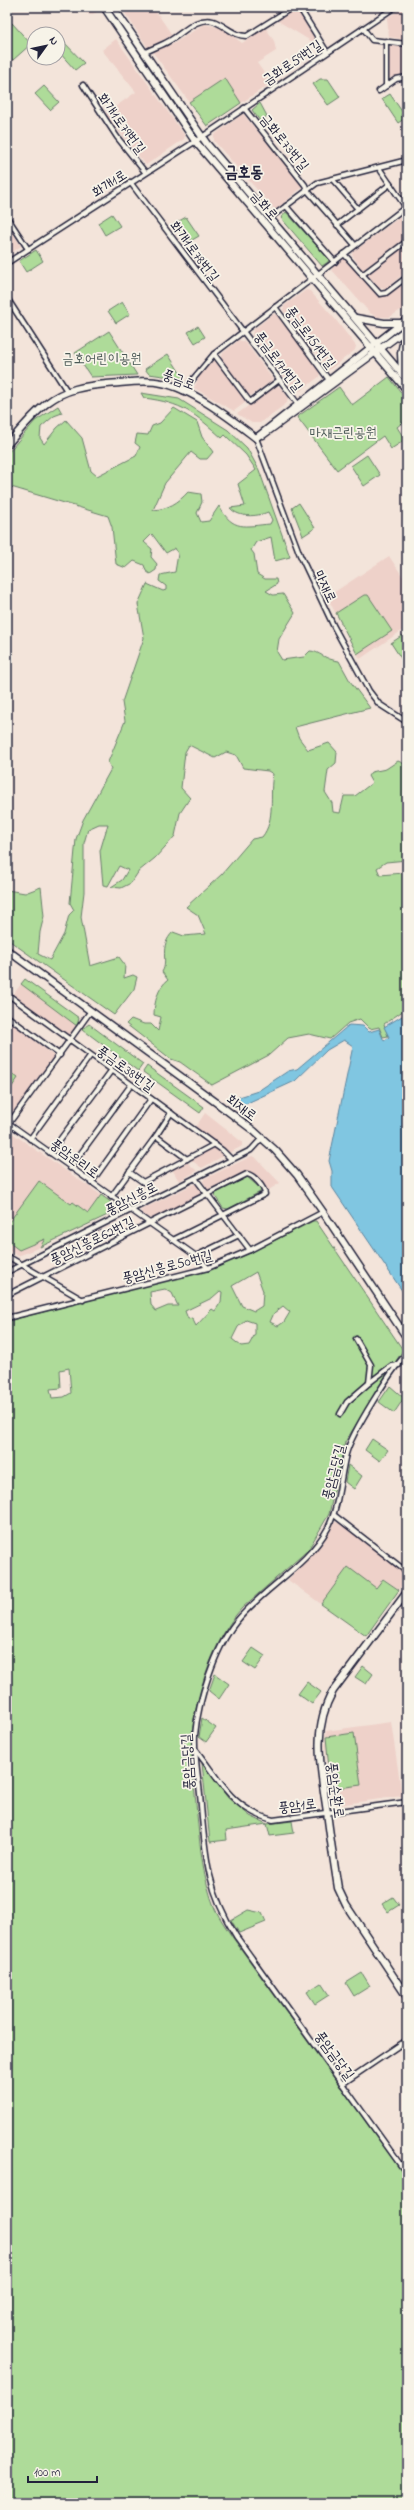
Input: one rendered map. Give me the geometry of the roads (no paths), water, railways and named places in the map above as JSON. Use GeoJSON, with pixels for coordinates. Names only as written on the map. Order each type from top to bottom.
{"type":"FeatureCollection","features":[{"type":"Feature","properties":{"kind":"main road","name":"금화로"},"geometry":{"type":"LineString","coordinates":[[104,7],[195,141],[407,390]]}},
{"type":"Feature","properties":{"kind":"main road","name":"금화로"},"geometry":{"type":"LineString","coordinates":[[113,7],[202,137],[356,318],[380,349],[405,372],[407,380]]}},
{"type":"Feature","properties":{"kind":"main road"},"geometry":{"type":"LineString","coordinates":[[356,318],[384,323],[405,321]]}},
{"type":"Feature","properties":{"kind":"main road"},"geometry":{"type":"LineString","coordinates":[[256,438],[269,431],[372,350],[376,343],[405,321]]}},
{"type":"Feature","properties":{"kind":"main road"},"geometry":{"type":"LineString","coordinates":[[256,438],[329,380],[372,350],[380,349],[406,330]]}},
{"type":"Feature","properties":{"kind":"main road"},"geometry":{"type":"LineString","coordinates":[[405,372],[401,353],[406,330]]}},
{"type":"Feature","properties":{"kind":"main road","name":"풍금로"},"geometry":{"type":"LineString","coordinates":[[7,444],[33,415],[48,402],[67,392],[84,386],[144,381],[162,383],[184,390],[256,438]]}},
{"type":"Feature","properties":{"kind":"main road","name":"회재로"},"geometry":{"type":"LineString","coordinates":[[7,950],[254,1131],[291,1167],[323,1212],[407,1338]]}},
{"type":"Feature","properties":{"kind":"main road","name":"풍암순환로"},"geometry":{"type":"LineString","coordinates":[[407,1592],[326,1703],[320,1722],[318,1743],[338,1888],[346,1905],[407,1997]]}},
{"type":"Feature","properties":{"kind":"street"},"geometry":{"type":"LineString","coordinates":[[144,53],[169,42],[198,22],[207,20],[222,25],[239,36],[247,36],[293,7]]}},
{"type":"Feature","properties":{"kind":"street"},"geometry":{"type":"LineString","coordinates":[[299,7],[327,52]]}},
{"type":"Feature","properties":{"kind":"street","name":"금화로59번길"},"geometry":{"type":"LineString","coordinates":[[202,137],[395,7]]}},
{"type":"Feature","properties":{"kind":"street"},"geometry":{"type":"LineString","coordinates":[[363,28],[372,40],[407,44]]}},
{"type":"Feature","properties":{"kind":"street"},"geometry":{"type":"LineString","coordinates":[[386,41],[386,86]]}},
{"type":"Feature","properties":{"kind":"street"},"geometry":{"type":"LineString","coordinates":[[380,91],[396,79],[407,77]]}},
{"type":"Feature","properties":{"kind":"street","name":"화개1로79번길"},"geometry":{"type":"LineString","coordinates":[[83,85],[117,138],[145,172]]}},
{"type":"Feature","properties":{"kind":"street","name":"금화로73번길"},"geometry":{"type":"LineString","coordinates":[[244,108],[305,185],[307,190],[355,245]]}},
{"type":"Feature","properties":{"kind":"street","name":"화개1로"},"geometry":{"type":"LineString","coordinates":[[7,263],[145,172],[202,137]]}},
{"type":"Feature","properties":{"kind":"street","name":"금화로73번길"},"geometry":{"type":"LineString","coordinates":[[270,218],[317,183],[407,160]]}},
{"type":"Feature","properties":{"kind":"street"},"geometry":{"type":"LineString","coordinates":[[379,168],[407,208]]}},
{"type":"Feature","properties":{"kind":"street"},"geometry":{"type":"LineString","coordinates":[[333,180],[358,209]]}},
{"type":"Feature","properties":{"kind":"street","name":"화개1로78번길"},"geometry":{"type":"LineString","coordinates":[[130,182],[243,332]]}},
{"type":"Feature","properties":{"kind":"street"},"geometry":{"type":"LineString","coordinates":[[337,224],[390,184]]}},
{"type":"Feature","properties":{"kind":"street"},"geometry":{"type":"LineString","coordinates":[[286,206],[335,262]]}},
{"type":"Feature","properties":{"kind":"street","name":"풍금로151번길"},"geometry":{"type":"LineString","coordinates":[[184,390],[214,354],[335,262],[355,245],[407,208]]}},
{"type":"Feature","properties":{"kind":"street"},"geometry":{"type":"LineString","coordinates":[[7,217],[28,249]]}},
{"type":"Feature","properties":{"kind":"street"},"geometry":{"type":"LineString","coordinates":[[362,275],[407,241]]}},
{"type":"Feature","properties":{"kind":"street"},"geometry":{"type":"LineString","coordinates":[[344,254],[362,275],[383,294],[407,276]]}},
{"type":"Feature","properties":{"kind":"street"},"geometry":{"type":"LineString","coordinates":[[7,298],[67,392]]}},
{"type":"Feature","properties":{"kind":"street","name":"풍금로151번길"},"geometry":{"type":"LineString","coordinates":[[275,307],[329,380]]}},
{"type":"Feature","properties":{"kind":"street","name":"풍금로171번길"},"geometry":{"type":"LineString","coordinates":[[243,332],[298,404]]}},
{"type":"Feature","properties":{"kind":"street"},"geometry":{"type":"LineString","coordinates":[[214,354],[250,402],[279,380]]}},
{"type":"Feature","properties":{"kind":"street","name":"마재로"},"geometry":{"type":"LineString","coordinates":[[256,438],[300,555],[334,627],[369,691],[379,704],[407,722]]}},
{"type":"Feature","properties":{"kind":"street","name":"풍금로38번길"},"geometry":{"type":"LineString","coordinates":[[8,996],[214,1144],[231,1159]]}},
{"type":"Feature","properties":{"kind":"street"},"geometry":{"type":"LineString","coordinates":[[8,1124],[90,1012]]}},
{"type":"Feature","properties":{"kind":"street"},"geometry":{"type":"LineString","coordinates":[[7,1016],[60,1054]]}},
{"type":"Feature","properties":{"kind":"street"},"geometry":{"type":"LineString","coordinates":[[30,1139],[90,1056]]}},
{"type":"Feature","properties":{"kind":"street"},"geometry":{"type":"LineString","coordinates":[[50,1153],[111,1071]]}},
{"type":"Feature","properties":{"kind":"street"},"geometry":{"type":"LineString","coordinates":[[70,1168],[131,1085]]}},
{"type":"Feature","properties":{"kind":"street"},"geometry":{"type":"LineString","coordinates":[[91,1182],[151,1099]]}},
{"type":"Feature","properties":{"kind":"street"},"geometry":{"type":"LineString","coordinates":[[111,1197],[171,1113]]}},
{"type":"Feature","properties":{"kind":"street","name":"풍암운리로"},"geometry":{"type":"LineString","coordinates":[[8,1124],[196,1256],[208,1268]]}},
{"type":"Feature","properties":{"kind":"street"},"geometry":{"type":"LineString","coordinates":[[156,1136],[187,1159]]}},
{"type":"Feature","properties":{"kind":"street","name":"풍암신흥로"},"geometry":{"type":"LineString","coordinates":[[7,1272],[250,1150],[261,1139]]}},
{"type":"Feature","properties":{"kind":"street"},"geometry":{"type":"LineString","coordinates":[[129,1172],[143,1182],[214,1144]]}},
{"type":"Feature","properties":{"kind":"street","name":"풍암신흥로62번길"},"geometry":{"type":"LineString","coordinates":[[44,1276],[247,1174],[251,1174],[264,1190],[265,1194],[224,1214]]}},
{"type":"Feature","properties":{"kind":"street"},"geometry":{"type":"LineString","coordinates":[[195,1178],[250,1250]]}},
{"type":"Feature","properties":{"kind":"street","name":"풍암신흥로50번길"},"geometry":{"type":"LineString","coordinates":[[7,1318],[208,1268],[250,1250],[323,1212]]}},
{"type":"Feature","properties":{"kind":"street"},"geometry":{"type":"LineString","coordinates":[[172,1240],[224,1214]]}},
{"type":"Feature","properties":{"kind":"street"},"geometry":{"type":"LineString","coordinates":[[196,1256],[239,1235]]}},
{"type":"Feature","properties":{"kind":"street","name":"풍암신흥로62번길"},"geometry":{"type":"LineString","coordinates":[[7,1256],[21,1265],[44,1276],[82,1300]]}},
{"type":"Feature","properties":{"kind":"street"},"geometry":{"type":"LineString","coordinates":[[7,1295],[44,1276]]}},
{"type":"Feature","properties":{"kind":"street"},"geometry":{"type":"LineString","coordinates":[[356,1339],[371,1365],[369,1383]]}},
{"type":"Feature","properties":{"kind":"street","name":"풍암금당길"},"geometry":{"type":"LineString","coordinates":[[407,1353],[352,1440],[342,1470],[334,1515],[315,1548],[252,1605],[230,1631],[221,1647],[204,1691],[198,1720],[195,1748],[205,1853],[217,1902],[236,1936],[407,2174]]}},
{"type":"Feature","properties":{"kind":"street"},"geometry":{"type":"LineString","coordinates":[[340,1414],[347,1402],[369,1383],[391,1366],[399,1365]]}},
{"type":"Feature","properties":{"kind":"street"},"geometry":{"type":"LineString","coordinates":[[334,1515],[407,1572]]}},
{"type":"Feature","properties":{"kind":"street","name":"풍암1로"},"geometry":{"type":"LineString","coordinates":[[195,1748],[230,1796],[251,1813],[273,1820],[407,1802]]}},
{"type":"Feature","properties":{"kind":"street"},"geometry":{"type":"LineString","coordinates":[[342,2084],[407,2040]]}},
{"type":"Feature","properties":{"kind":"water"},"geometry":{"type":"Polygon","coordinates":[[[407,1013],[407,1298],[332,1187],[332,1171],[329,1161],[353,1046],[344,1040],[327,1050],[295,1081],[243,1105],[233,1099],[258,1091],[288,1071],[297,1069],[349,1025],[363,1026],[369,1032],[379,1029],[384,1041],[389,1037],[384,1027],[407,1013]]]}},
{"type":"Feature","properties":{"kind":"district","name":"금호동"},"geometry":{"type":"Point","coordinates":[244,171]}},
{"type":"Feature","properties":{"kind":"park label","name":"금호어린이공원"},"geometry":{"type":"Point","coordinates":[102,358]}},
{"type":"Feature","properties":{"kind":"park label","name":"마재근린공원"},"geometry":{"type":"Point","coordinates":[343,432]}}]}
